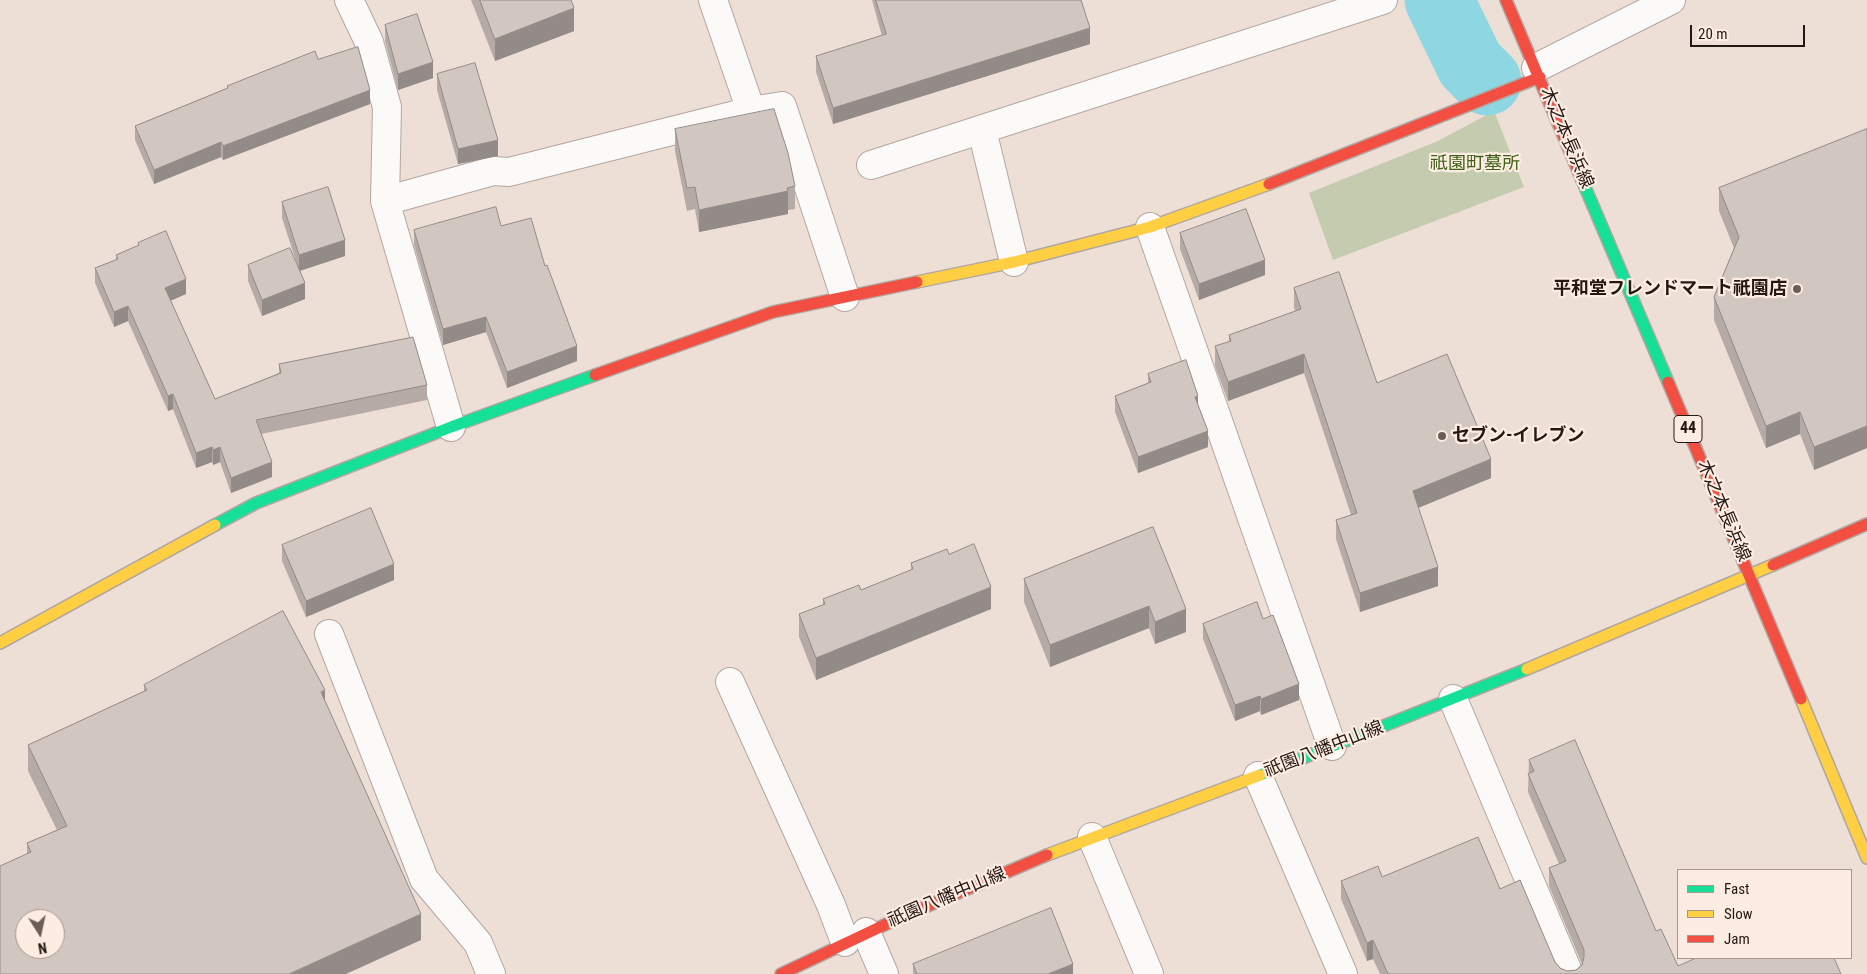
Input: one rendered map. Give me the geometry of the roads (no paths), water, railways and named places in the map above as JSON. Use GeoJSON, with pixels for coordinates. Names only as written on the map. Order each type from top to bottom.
{"type":"FeatureCollection","features":[{"type":"Feature","properties":{"kind":"main road","name":"木之本長浜線"},"geometry":{"type":"LineString","coordinates":[[1506,0],[1750,576],[1867,858]]}},
{"type":"Feature","properties":{"kind":"main road"},"geometry":{"type":"LineString","coordinates":[[0,643],[256,503],[451,427],[773,312],[1014,262],[1150,227],[1296,174],[1538,73]]}},
{"type":"Feature","properties":{"kind":"main road","name":"祇園八幡中山線"},"geometry":{"type":"LineString","coordinates":[[781,974],[856,937],[1092,837],[1258,776],[1453,699],[1750,576],[1867,524]]}},
{"type":"Feature","properties":{"kind":"street"},"geometry":{"type":"LineString","coordinates":[[349,0],[369,42],[387,106],[385,201],[451,427]]}},
{"type":"Feature","properties":{"kind":"street"},"geometry":{"type":"LineString","coordinates":[[714,0],[751,111]]}},
{"type":"Feature","properties":{"kind":"street"},"geometry":{"type":"LineString","coordinates":[[871,165],[1382,0]]}},
{"type":"Feature","properties":{"kind":"street"},"geometry":{"type":"LineString","coordinates":[[1538,73],[1671,0]]}},
{"type":"Feature","properties":{"kind":"street"},"geometry":{"type":"LineString","coordinates":[[385,201],[493,171],[509,172],[751,111],[782,106],[845,297]]}},
{"type":"Feature","properties":{"kind":"street"},"geometry":{"type":"LineString","coordinates":[[982,130],[1014,262]]}},
{"type":"Feature","properties":{"kind":"street"},"geometry":{"type":"LineString","coordinates":[[1150,227],[1332,746]]}},
{"type":"Feature","properties":{"kind":"street"},"geometry":{"type":"LineString","coordinates":[[329,634],[424,878],[478,943],[491,974]]}},
{"type":"Feature","properties":{"kind":"street"},"geometry":{"type":"LineString","coordinates":[[730,682],[831,905],[884,974]]}},
{"type":"Feature","properties":{"kind":"street"},"geometry":{"type":"LineString","coordinates":[[1453,699],[1569,974]]}},
{"type":"Feature","properties":{"kind":"street"},"geometry":{"type":"LineString","coordinates":[[1258,776],[1343,974]]}},
{"type":"Feature","properties":{"kind":"street"},"geometry":{"type":"LineString","coordinates":[[1092,837],[1149,974]]}},
{"type":"Feature","properties":{"kind":"waterway"},"geometry":{"type":"LineString","coordinates":[[1439,0],[1470,64],[1487,81]]}},
{"type":"Feature","properties":{"kind":"place","name":"平和堂フレンドマート祇園店"},"geometry":{"type":"Point","coordinates":[1797,289]}},
{"type":"Feature","properties":{"kind":"place","name":"セブン-イレブン"},"geometry":{"type":"Point","coordinates":[1442,436]}},
{"type":"Feature","properties":{"kind":"park label","name":"祇園町墓所"},"geometry":{"type":"Point","coordinates":[1475,164]}}]}
